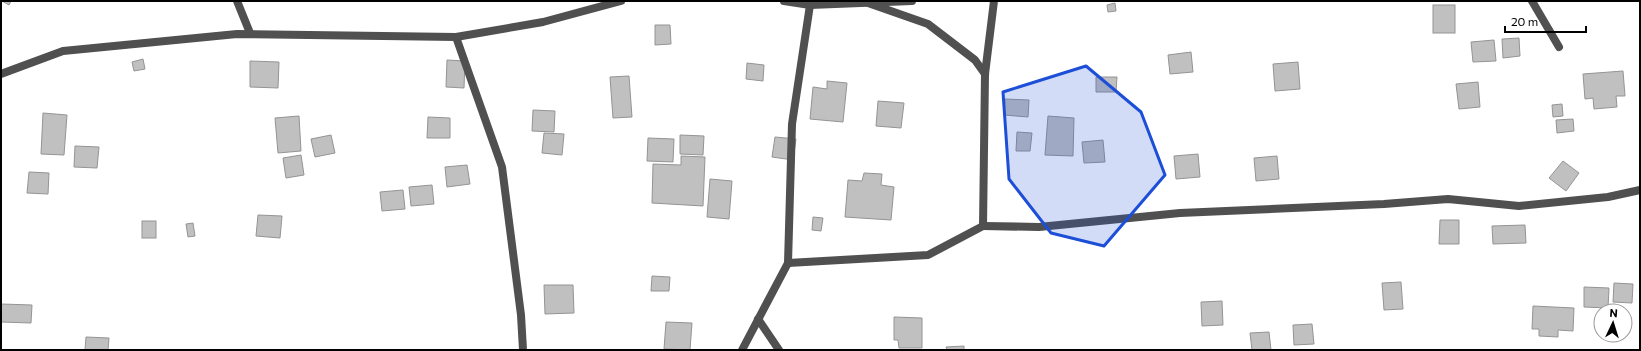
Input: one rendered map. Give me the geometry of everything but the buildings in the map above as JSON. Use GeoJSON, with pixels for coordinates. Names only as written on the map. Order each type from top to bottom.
{"type":"FeatureCollection","features":[{"type":"Feature","properties":{"kind":"street"},"geometry":{"type":"LineString","coordinates":[[238,1],[250,33]]}},
{"type":"Feature","properties":{"kind":"street"},"geometry":{"type":"LineString","coordinates":[[1,74],[63,51],[250,33],[456,37],[543,22],[621,1]]}},
{"type":"Feature","properties":{"kind":"street"},"geometry":{"type":"LineString","coordinates":[[784,1],[810,4],[828,2],[868,3],[912,1]]}},
{"type":"Feature","properties":{"kind":"street"},"geometry":{"type":"LineString","coordinates":[[983,226],[985,74],[994,1]]}},
{"type":"Feature","properties":{"kind":"street"},"geometry":{"type":"LineString","coordinates":[[1532,1],[1559,48]]}},
{"type":"Feature","properties":{"kind":"street"},"geometry":{"type":"LineString","coordinates":[[868,3],[928,24],[975,60],[985,74]]}},
{"type":"Feature","properties":{"kind":"street"},"geometry":{"type":"LineString","coordinates":[[742,350],[788,263],[792,124],[810,4]]}},
{"type":"Feature","properties":{"kind":"street"},"geometry":{"type":"LineString","coordinates":[[456,37],[502,167],[521,315],[523,350]]}},
{"type":"Feature","properties":{"kind":"street"},"geometry":{"type":"LineString","coordinates":[[788,263],[928,255],[983,226],[1039,226],[1180,213],[1384,204],[1448,199],[1519,206],[1608,197],[1640,190]]}},
{"type":"Feature","properties":{"kind":"street"},"geometry":{"type":"LineString","coordinates":[[758,319],[779,350]]}},
{"type":"Feature","properties":{"kind":"highlighted area"},"geometry":{"type":"Polygon","coordinates":[[[1086,66],[1141,112],[1165,175],[1104,246],[1051,233],[1009,179],[1003,92],[1086,66]]]}}]}
